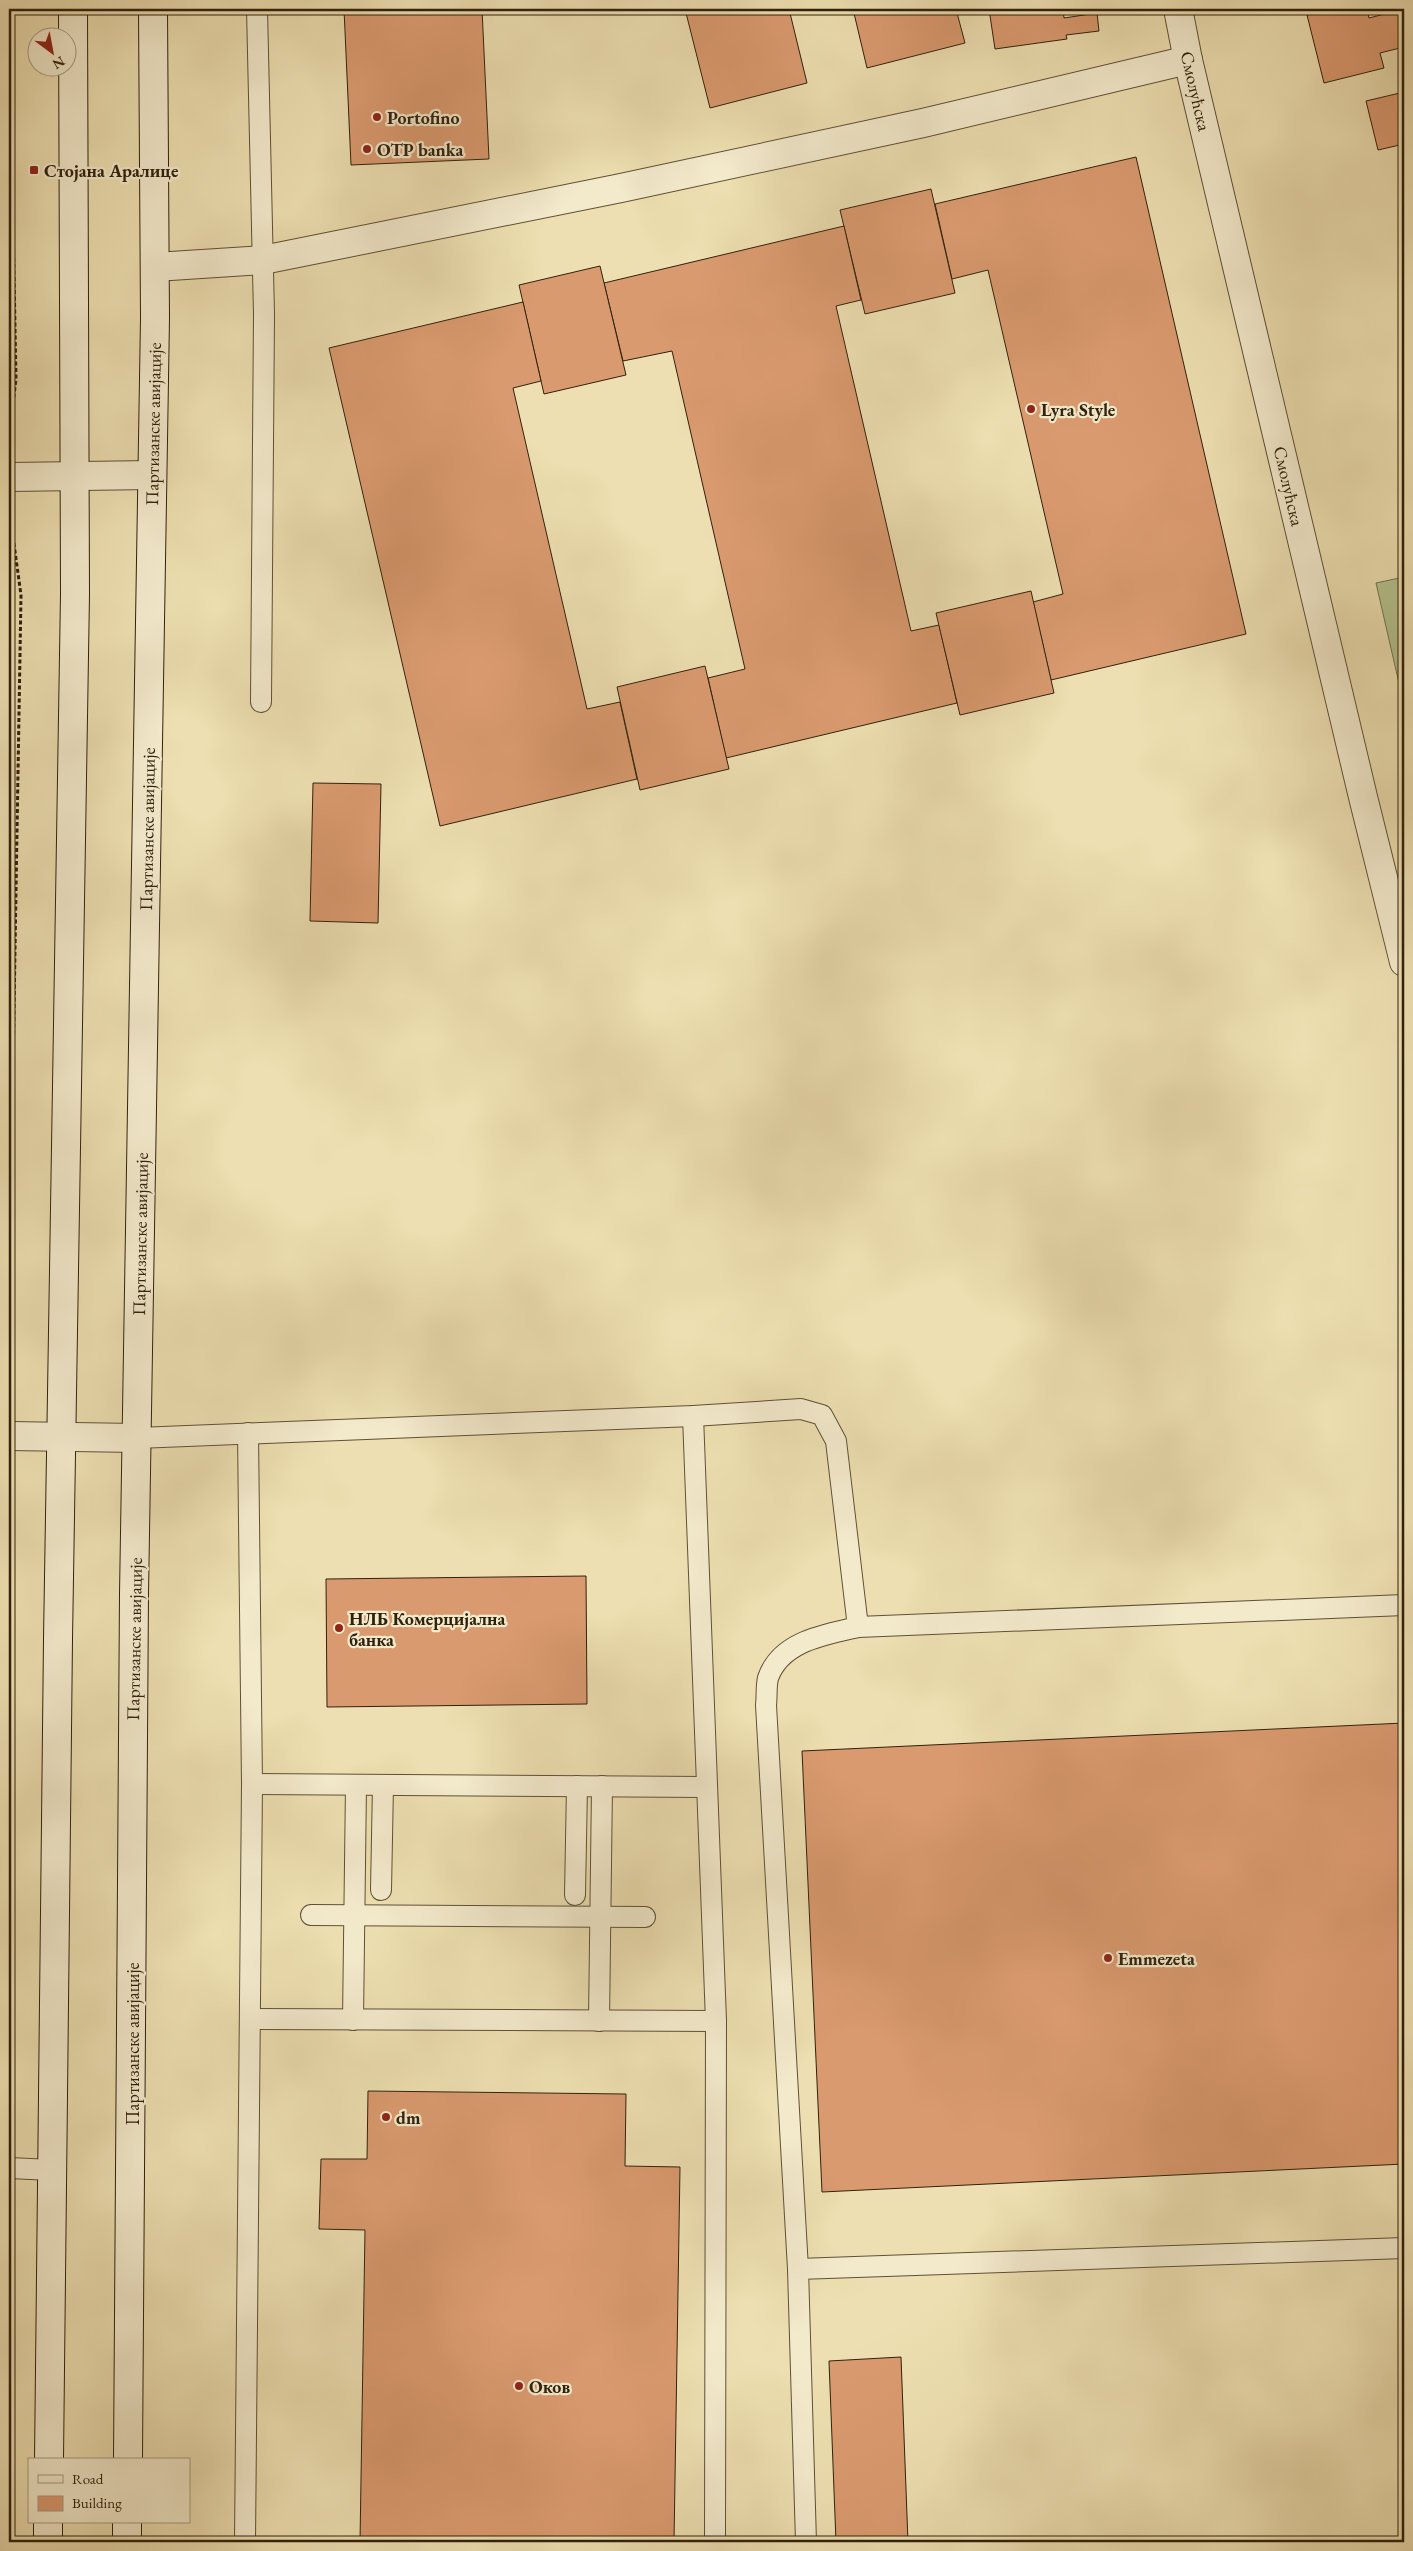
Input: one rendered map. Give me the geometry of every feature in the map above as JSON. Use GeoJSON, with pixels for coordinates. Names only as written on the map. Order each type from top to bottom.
{"type":"FeatureCollection","features":[{"type":"Feature","properties":{"kind":"main road"},"geometry":{"type":"LineString","coordinates":[[49,2458],[61,1437],[74,652],[74,9]]}},
{"type":"Feature","properties":{"kind":"main road","name":"Партизанске авијације"},"geometry":{"type":"LineString","coordinates":[[128,2458],[134,1614],[155,267],[153,9]]}},
{"type":"Feature","properties":{"kind":"main road","name":"Смолућска"},"geometry":{"type":"LineString","coordinates":[[1184,10],[1188,60],[1362,797],[1404,962]]}},
{"type":"Feature","properties":{"kind":"main road"},"geometry":{"type":"LineString","coordinates":[[155,267],[263,260],[640,184],[923,123],[1188,60]]}},
{"type":"Feature","properties":{"kind":"main road"},"geometry":{"type":"LineString","coordinates":[[9,477],[152,475]]}},
{"type":"Feature","properties":{"kind":"main road"},"geometry":{"type":"LineString","coordinates":[[9,1436],[138,1438]]}},
{"type":"Feature","properties":{"kind":"main road"},"geometry":{"type":"LineString","coordinates":[[48,2524],[48,2542]]}},
{"type":"Feature","properties":{"kind":"main road"},"geometry":{"type":"LineString","coordinates":[[127,2524],[127,2542]]}},
{"type":"Feature","properties":{"kind":"lane"},"geometry":{"type":"LineString","coordinates":[[257,9],[264,324],[260,702]]}},
{"type":"Feature","properties":{"kind":"lane"},"geometry":{"type":"LineString","coordinates":[[138,1438],[693,1416],[800,1409],[822,1415],[836,1441],[858,1627]]}},
{"type":"Feature","properties":{"kind":"lane"},"geometry":{"type":"LineString","coordinates":[[693,1416],[716,2022],[715,2542]]}},
{"type":"Feature","properties":{"kind":"lane"},"geometry":{"type":"LineString","coordinates":[[244,2542],[252,1784],[248,1433]]}},
{"type":"Feature","properties":{"kind":"lane"},"geometry":{"type":"LineString","coordinates":[[806,2542],[798,2269],[766,1705],[768,1679],[780,1655],[816,1636],[858,1627],[1404,1605]]}},
{"type":"Feature","properties":{"kind":"lane"},"geometry":{"type":"LineString","coordinates":[[252,1784],[706,1787]]}},
{"type":"Feature","properties":{"kind":"lane"},"geometry":{"type":"LineString","coordinates":[[353,2020],[356,1785]]}},
{"type":"Feature","properties":{"kind":"lane"},"geometry":{"type":"LineString","coordinates":[[381,1890],[383,1785]]}},
{"type":"Feature","properties":{"kind":"lane"},"geometry":{"type":"LineString","coordinates":[[575,1895],[577,1786]]}},
{"type":"Feature","properties":{"kind":"lane"},"geometry":{"type":"LineString","coordinates":[[599,2021],[602,1786]]}},
{"type":"Feature","properties":{"kind":"lane"},"geometry":{"type":"LineString","coordinates":[[312,1915],[645,1917]]}},
{"type":"Feature","properties":{"kind":"lane"},"geometry":{"type":"LineString","coordinates":[[251,2019],[716,2022]]}},
{"type":"Feature","properties":{"kind":"lane"},"geometry":{"type":"LineString","coordinates":[[9,2168],[52,2170]]}},
{"type":"Feature","properties":{"kind":"lane"},"geometry":{"type":"LineString","coordinates":[[798,2269],[1404,2248]]}},
{"type":"Feature","properties":{"kind":"path"},"geometry":{"type":"LineString","coordinates":[[9,17],[16,379],[9,444]]}},
{"type":"Feature","properties":{"kind":"path"},"geometry":{"type":"LineString","coordinates":[[9,1307],[21,595],[10,513]]}},
{"type":"Feature","properties":{"kind":"green space"},"geometry":{"type":"Polygon","coordinates":[[[1404,577],[1404,705],[1376,583],[1404,577]]]}},
{"type":"Feature","properties":{"kind":"building"},"geometry":{"type":"Polygon","coordinates":[[[344,9],[482,9],[489,159],[351,165],[344,9]]]}},
{"type":"Feature","properties":{"kind":"building"},"geometry":{"type":"Polygon","coordinates":[[[685,9],[789,9],[807,83],[710,108],[685,9]]]}},
{"type":"Feature","properties":{"kind":"building"},"geometry":{"type":"Polygon","coordinates":[[[853,9],[956,9],[965,43],[867,68],[853,9]]]}},
{"type":"Feature","properties":{"kind":"building"},"geometry":{"type":"Polygon","coordinates":[[[989,9],[1063,9],[1064,18],[1097,13],[1099,31],[1066,35],[1067,39],[995,49],[989,9]]]}},
{"type":"Feature","properties":{"kind":"building"},"geometry":{"type":"Polygon","coordinates":[[[1334,9],[1367,9],[1369,18],[1404,9],[1404,47],[1380,53],[1384,68],[1324,83],[1307,15],[1334,9]]]}},
{"type":"Feature","properties":{"kind":"building"},"geometry":{"type":"Polygon","coordinates":[[[1404,92],[1404,144],[1378,150],[1366,101],[1404,92]]]}},
{"type":"Feature","properties":{"kind":"building"},"geometry":{"type":"Polygon","coordinates":[[[1136,157],[1246,634],[1051,680],[1033,602],[1063,594],[988,270],[952,279],[935,204],[1136,157]]]}},
{"type":"Feature","properties":{"kind":"building"},"geometry":{"type":"Polygon","coordinates":[[[931,189],[955,293],[865,314],[840,210],[931,189]]]}},
{"type":"Feature","properties":{"kind":"building"},"geometry":{"type":"Polygon","coordinates":[[[844,226],[861,300],[836,306],[911,631],[939,625],[957,703],[726,758],[708,678],[745,669],[672,351],[623,361],[604,283],[844,226]]]}},
{"type":"Feature","properties":{"kind":"building"},"geometry":{"type":"Polygon","coordinates":[[[600,266],[626,375],[544,394],[519,285],[600,266]]]}},
{"type":"Feature","properties":{"kind":"building"},"geometry":{"type":"Polygon","coordinates":[[[523,302],[541,381],[513,388],[587,709],[620,702],[637,779],[440,826],[329,348],[523,302]]]}},
{"type":"Feature","properties":{"kind":"building"},"geometry":{"type":"Polygon","coordinates":[[[1031,591],[1054,693],[960,715],[936,613],[1031,591]]]}},
{"type":"Feature","properties":{"kind":"building"},"geometry":{"type":"Polygon","coordinates":[[[705,666],[729,769],[640,790],[617,687],[705,666]]]}},
{"type":"Feature","properties":{"kind":"building"},"geometry":{"type":"Polygon","coordinates":[[[313,783],[381,784],[378,923],[310,921],[313,783]]]}},
{"type":"Feature","properties":{"kind":"building"},"geometry":{"type":"Polygon","coordinates":[[[586,1576],[587,1704],[327,1707],[326,1579],[586,1576]]]}},
{"type":"Feature","properties":{"kind":"building","name":"Emmezeta"},"geometry":{"type":"Polygon","coordinates":[[[1404,1723],[1404,2164],[822,2192],[802,1751],[1404,1723]]]}},
{"type":"Feature","properties":{"kind":"building","name":"Оков"},"geometry":{"type":"Polygon","coordinates":[[[368,2091],[626,2094],[625,2166],[680,2167],[674,2542],[360,2542],[365,2230],[319,2229],[321,2159],[367,2159],[368,2091]]]}},
{"type":"Feature","properties":{"kind":"building"},"geometry":{"type":"Polygon","coordinates":[[[901,2357],[908,2542],[836,2542],[829,2361],[901,2357]]]}},
{"type":"Feature","properties":{"kind":"place","name":"Portofino"},"geometry":{"type":"Point","coordinates":[377,117]}},
{"type":"Feature","properties":{"kind":"place","name":"OTP banka"},"geometry":{"type":"Point","coordinates":[367,149]}},
{"type":"Feature","properties":{"kind":"place","name":"Стојана Аралице"},"geometry":{"type":"Point","coordinates":[34,170]}},
{"type":"Feature","properties":{"kind":"place","name":"Lyra Style"},"geometry":{"type":"Point","coordinates":[1031,409]}},
{"type":"Feature","properties":{"kind":"place","name":"НЛБ Комерцијална банка"},"geometry":{"type":"Point","coordinates":[339,1628]}},
{"type":"Feature","properties":{"kind":"place","name":"Emmezeta"},"geometry":{"type":"Point","coordinates":[1108,1958]}},
{"type":"Feature","properties":{"kind":"place","name":"dm"},"geometry":{"type":"Point","coordinates":[386,2117]}},
{"type":"Feature","properties":{"kind":"place","name":"Оков"},"geometry":{"type":"Point","coordinates":[519,2386]}}]}
